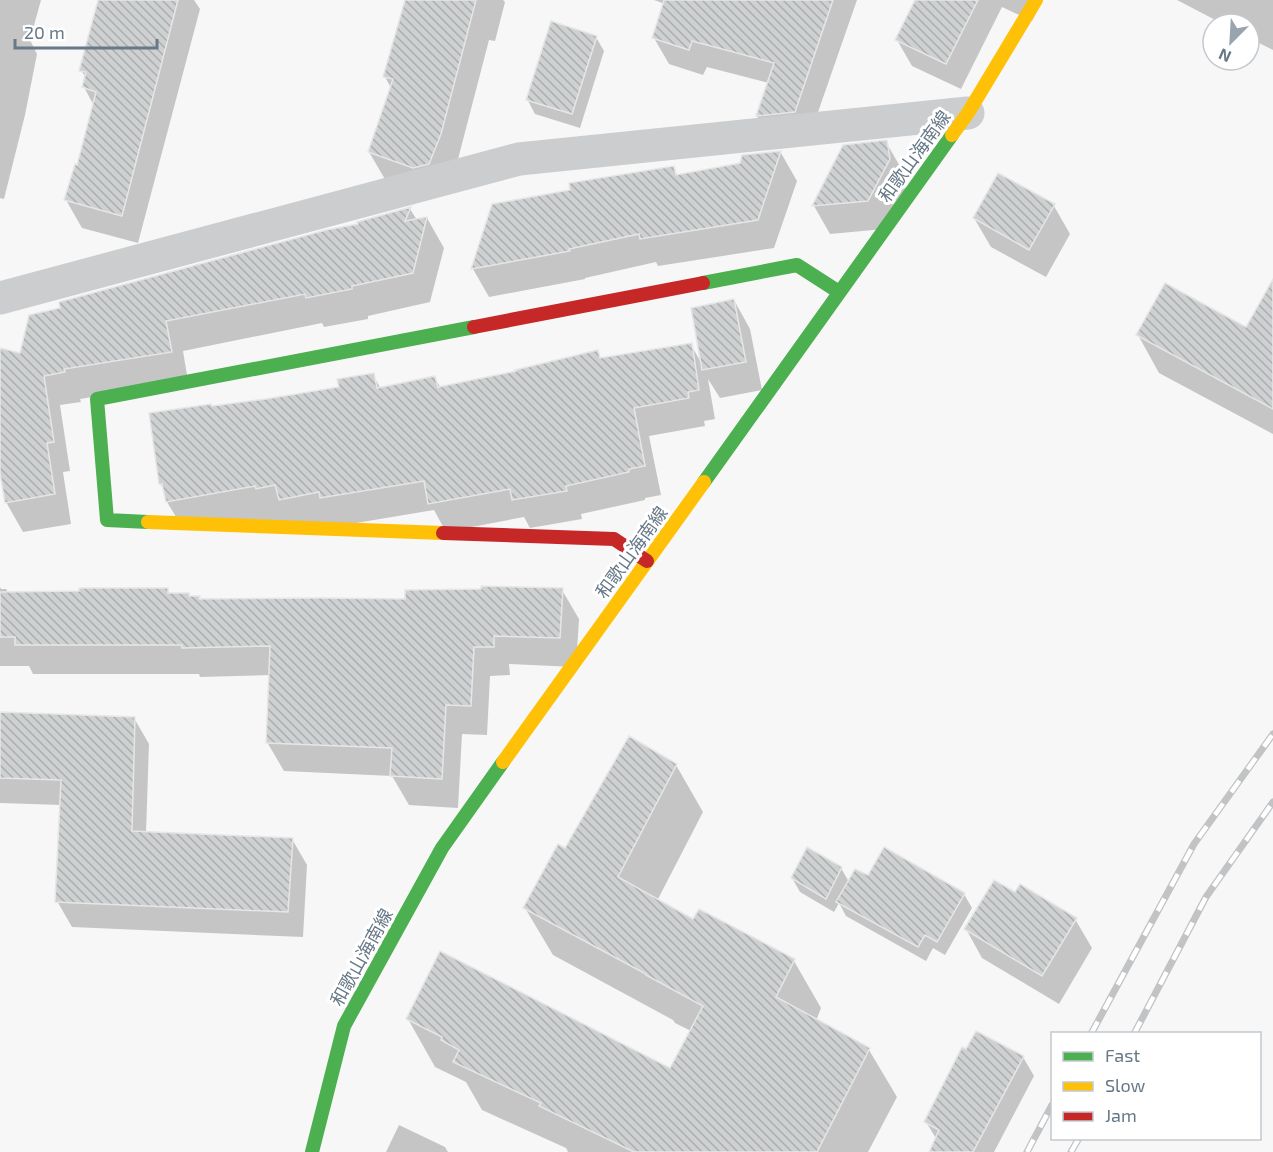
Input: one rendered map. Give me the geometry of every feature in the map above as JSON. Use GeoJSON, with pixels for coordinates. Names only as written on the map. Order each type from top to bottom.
{"type":"FeatureCollection","features":[{"type":"Feature","properties":{"kind":"street","name":"和歌山海南線"},"geometry":{"type":"LineString","coordinates":[[312,1152],[344,1026],[442,848],[968,113],[1036,0]]}},
{"type":"Feature","properties":{"kind":"street"},"geometry":{"type":"LineString","coordinates":[[0,298],[519,159],[968,113]]}},
{"type":"Feature","properties":{"kind":"street"},"geometry":{"type":"LineString","coordinates":[[647,561],[614,539],[107,520],[97,399],[797,265],[839,292]]}},
{"type":"Feature","properties":{"kind":"building"},"geometry":{"type":"Polygon","coordinates":[[[98,0],[178,0],[122,216],[64,200],[75,164],[77,165],[96,92],[82,87],[86,72],[79,71],[98,0]]]}},
{"type":"Feature","properties":{"kind":"building"},"geometry":{"type":"Polygon","coordinates":[[[405,0],[476,0],[441,134],[429,164],[413,168],[368,152],[393,79],[383,77],[405,0]]]}},
{"type":"Feature","properties":{"kind":"building"},"geometry":{"type":"Polygon","coordinates":[[[664,0],[833,0],[795,112],[756,116],[774,63],[692,41],[689,50],[652,38],[664,0]]]}},
{"type":"Feature","properties":{"kind":"building"},"geometry":{"type":"Polygon","coordinates":[[[915,0],[978,0],[946,64],[895,40],[915,0]]]}},
{"type":"Feature","properties":{"kind":"building"},"geometry":{"type":"Polygon","coordinates":[[[551,21],[597,36],[572,114],[526,100],[551,21]]]}},
{"type":"Feature","properties":{"kind":"building"},"geometry":{"type":"Polygon","coordinates":[[[887,140],[890,159],[868,201],[812,206],[843,145],[887,140]]]}},
{"type":"Feature","properties":{"kind":"building"},"geometry":{"type":"Polygon","coordinates":[[[781,151],[758,220],[640,239],[639,234],[569,249],[570,251],[471,269],[492,204],[570,190],[569,183],[674,166],[676,175],[740,163],[742,155],[781,151]]]}},
{"type":"Feature","properties":{"kind":"building"},"geometry":{"type":"Polygon","coordinates":[[[998,173],[1055,204],[1029,250],[973,218],[998,173]]]}},
{"type":"Feature","properties":{"kind":"building"},"geometry":{"type":"Polygon","coordinates":[[[411,207],[405,221],[427,217],[413,273],[306,298],[305,294],[166,321],[172,352],[64,369],[65,372],[44,376],[54,442],[47,443],[55,494],[5,503],[0,473],[0,348],[20,353],[29,315],[60,308],[59,302],[326,230],[358,224],[357,222],[411,207]]]}},
{"type":"Feature","properties":{"kind":"building"},"geometry":{"type":"Polygon","coordinates":[[[1273,279],[1273,409],[1136,335],[1165,283],[1246,327],[1273,279]]]}},
{"type":"Feature","properties":{"kind":"building"},"geometry":{"type":"Polygon","coordinates":[[[734,299],[746,362],[702,370],[691,308],[734,299]]]}},
{"type":"Feature","properties":{"kind":"building"},"geometry":{"type":"Polygon","coordinates":[[[692,343],[699,390],[688,392],[689,398],[634,408],[645,466],[629,469],[629,472],[566,486],[567,491],[512,500],[510,489],[428,504],[424,481],[320,498],[319,492],[279,500],[275,485],[256,489],[255,486],[166,502],[162,484],[159,484],[149,413],[266,399],[339,387],[337,379],[374,373],[377,388],[435,376],[438,387],[516,371],[598,350],[600,358],[692,343]]]}},
{"type":"Feature","properties":{"kind":"building"},"geometry":{"type":"Polygon","coordinates":[[[481,586],[563,588],[560,638],[494,636],[494,647],[474,647],[471,706],[446,705],[442,779],[390,776],[392,748],[266,743],[270,646],[182,648],[182,645],[15,645],[15,637],[0,637],[0,592],[79,591],[79,588],[168,588],[168,593],[189,593],[189,596],[200,596],[199,599],[405,599],[405,590],[481,589],[481,586]]]}},
{"type":"Feature","properties":{"kind":"building"},"geometry":{"type":"Polygon","coordinates":[[[0,712],[135,717],[132,831],[293,838],[288,912],[55,902],[61,780],[0,778],[0,712]]]}},
{"type":"Feature","properties":{"kind":"building"},"geometry":{"type":"Polygon","coordinates":[[[629,736],[677,764],[618,877],[693,919],[699,909],[795,959],[776,997],[870,1048],[817,1152],[634,1152],[539,1106],[541,1103],[453,1062],[459,1050],[441,1040],[442,1037],[406,1019],[440,951],[670,1068],[703,1006],[523,908],[558,844],[565,848],[629,736]]]}},
{"type":"Feature","properties":{"kind":"building"},"geometry":{"type":"Polygon","coordinates":[[[807,847],[842,867],[826,899],[791,878],[807,847]]]}},
{"type":"Feature","properties":{"kind":"building"},"geometry":{"type":"Polygon","coordinates":[[[884,847],[965,893],[937,942],[925,935],[918,947],[836,902],[855,869],[868,875],[884,847]]]}},
{"type":"Feature","properties":{"kind":"building"},"geometry":{"type":"Polygon","coordinates":[[[994,880],[1015,892],[1020,884],[1077,918],[1042,976],[964,929],[994,880]]]}},
{"type":"Feature","properties":{"kind":"building"},"geometry":{"type":"Polygon","coordinates":[[[976,1031],[1024,1056],[973,1152],[929,1152],[939,1130],[924,1122],[962,1047],[966,1049],[976,1031]]]}},
{"type":"Feature","properties":{"kind":"railway"},"geometry":{"type":"LineString","coordinates":[[1092,1032],[1194,844],[1273,734]]}},
{"type":"Feature","properties":{"kind":"railway"},"geometry":{"type":"LineString","coordinates":[[1135,1032],[1206,897],[1273,802]]}},
{"type":"Feature","properties":{"kind":"railway"},"geometry":{"type":"LineString","coordinates":[[1027,1152],[1051,1107]]}},
{"type":"Feature","properties":{"kind":"railway"},"geometry":{"type":"LineString","coordinates":[[1071,1152],[1078,1140]]}},
{"type":"Feature","properties":{"kind":"traffic: fast"},"geometry":{"type":"LineString","coordinates":[[704,482],[952,135]]}},
{"type":"Feature","properties":{"kind":"traffic: fast"},"geometry":{"type":"LineString","coordinates":[[703,283],[797,265],[839,292]]}},
{"type":"Feature","properties":{"kind":"traffic: fast"},"geometry":{"type":"LineString","coordinates":[[148,522],[107,520],[97,399],[474,327]]}},
{"type":"Feature","properties":{"kind":"traffic: fast"},"geometry":{"type":"LineString","coordinates":[[312,1152],[344,1026],[442,848],[503,762]]}},
{"type":"Feature","properties":{"kind":"traffic: slow"},"geometry":{"type":"LineString","coordinates":[[952,135],[968,113],[1036,0]]}},
{"type":"Feature","properties":{"kind":"traffic: slow"},"geometry":{"type":"LineString","coordinates":[[503,762],[704,482]]}},
{"type":"Feature","properties":{"kind":"traffic: slow"},"geometry":{"type":"LineString","coordinates":[[148,522],[443,533]]}},
{"type":"Feature","properties":{"kind":"traffic: jam"},"geometry":{"type":"LineString","coordinates":[[474,327],[703,283]]}},
{"type":"Feature","properties":{"kind":"traffic: jam"},"geometry":{"type":"LineString","coordinates":[[443,533],[614,539],[647,561]]}}]}
